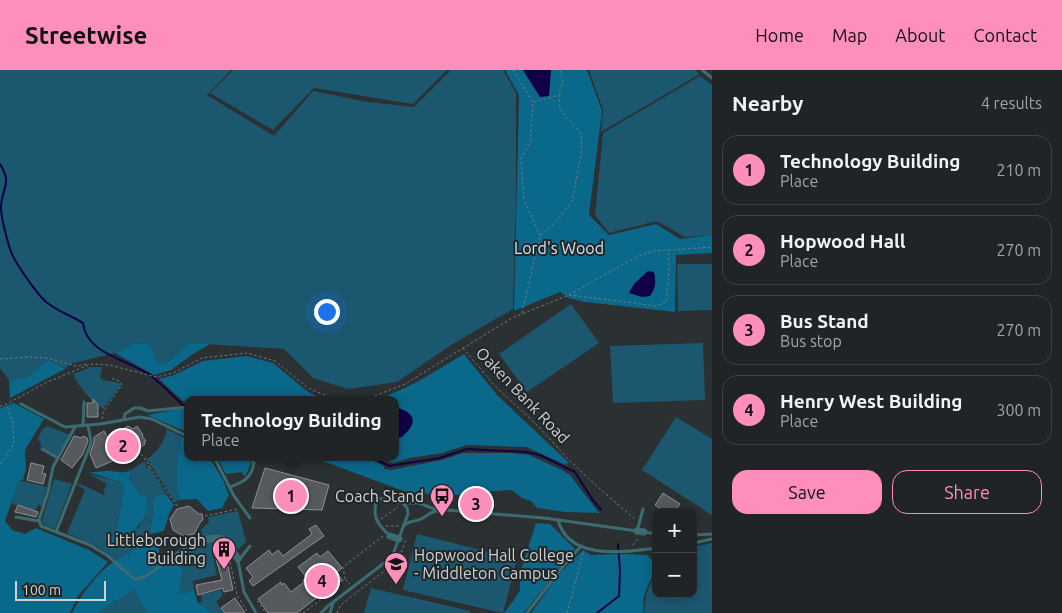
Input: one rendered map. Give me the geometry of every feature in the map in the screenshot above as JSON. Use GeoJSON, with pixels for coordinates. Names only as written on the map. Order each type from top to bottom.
{"type":"FeatureCollection","features":[{"type":"Feature","properties":{"kind":"street"},"geometry":{"type":"LineString","coordinates":[[389,535],[399,538]]}},
{"type":"Feature","properties":{"kind":"street"},"geometry":{"type":"LineString","coordinates":[[189,546],[206,540],[223,540],[228,543],[238,559]]}},
{"type":"Feature","properties":{"kind":"lane"},"geometry":{"type":"LineString","coordinates":[[702,70],[712,78]]}},
{"type":"Feature","properties":{"kind":"lane"},"geometry":{"type":"LineString","coordinates":[[83,426],[84,402]]}},
{"type":"Feature","properties":{"kind":"lane"},"geometry":{"type":"LineString","coordinates":[[21,404],[65,427],[88,426],[124,419],[145,418],[184,435]]}},
{"type":"Feature","properties":{"kind":"lane"},"geometry":{"type":"LineString","coordinates":[[124,419],[125,414],[134,408],[148,411],[184,406]]}},
{"type":"Feature","properties":{"kind":"lane"},"geometry":{"type":"LineString","coordinates":[[56,532],[90,446],[88,426]]}},
{"type":"Feature","properties":{"kind":"lane"},"geometry":{"type":"LineString","coordinates":[[75,427],[52,472],[39,521],[41,526],[84,542],[108,556],[134,579],[147,575],[178,551],[189,546]]}},
{"type":"Feature","properties":{"kind":"lane"},"geometry":{"type":"LineString","coordinates":[[42,449],[58,458]]}},
{"type":"Feature","properties":{"kind":"lane"},"geometry":{"type":"LineString","coordinates":[[216,461],[241,507],[250,518]]}},
{"type":"Feature","properties":{"kind":"lane"},"geometry":{"type":"LineString","coordinates":[[230,487],[246,481],[254,463],[252,461]]}},
{"type":"Feature","properties":{"kind":"lane"},"geometry":{"type":"LineString","coordinates":[[389,535],[375,517],[374,509],[377,498],[403,503],[422,504],[434,509],[558,520],[652,534]]}},
{"type":"Feature","properties":{"kind":"lane"},"geometry":{"type":"LineString","coordinates":[[403,503],[412,519],[415,520]]}},
{"type":"Feature","properties":{"kind":"lane"},"geometry":{"type":"LineString","coordinates":[[321,613],[390,560],[399,538],[401,525],[413,503]]}},
{"type":"Feature","properties":{"kind":"lane"},"geometry":{"type":"LineString","coordinates":[[422,504],[425,509],[424,517]]}},
{"type":"Feature","properties":{"kind":"lane"},"geometry":{"type":"LineString","coordinates":[[640,532],[639,522],[643,509]]}},
{"type":"Feature","properties":{"kind":"lane"},"geometry":{"type":"LineString","coordinates":[[401,525],[424,517],[431,512],[445,510]]}},
{"type":"Feature","properties":{"kind":"lane"},"geometry":{"type":"LineString","coordinates":[[16,517],[39,521]]}},
{"type":"Feature","properties":{"kind":"lane"},"geometry":{"type":"LineString","coordinates":[[558,520],[561,528],[571,540],[591,551],[614,552],[652,548]]}},
{"type":"Feature","properties":{"kind":"lane"},"geometry":{"type":"LineString","coordinates":[[697,535],[712,534]]}},
{"type":"Feature","properties":{"kind":"lane"},"geometry":{"type":"LineString","coordinates":[[697,542],[712,539]]}},
{"type":"Feature","properties":{"kind":"lane"},"geometry":{"type":"LineString","coordinates":[[250,546],[238,559],[244,592],[256,613]]}},
{"type":"Feature","properties":{"kind":"lane"},"geometry":{"type":"LineString","coordinates":[[527,613],[561,569],[582,547]]}},
{"type":"Feature","properties":{"kind":"lane"},"geometry":{"type":"LineString","coordinates":[[330,613],[335,601]]}},
{"type":"Feature","properties":{"kind":"path"},"geometry":{"type":"LineString","coordinates":[[512,70],[533,102],[530,142],[521,158],[524,200],[540,236]]}},
{"type":"Feature","properties":{"kind":"path"},"geometry":{"type":"LineString","coordinates":[[522,314],[540,236],[556,222],[572,201],[582,149],[581,133],[560,110],[559,95],[563,81],[560,70]]}},
{"type":"Feature","properties":{"kind":"path"},"geometry":{"type":"LineString","coordinates":[[533,102],[559,95]]}},
{"type":"Feature","properties":{"kind":"path"},"geometry":{"type":"LineString","coordinates":[[462,348],[512,318],[569,295],[636,257],[654,251],[712,247]]}},
{"type":"Feature","properties":{"kind":"path"},"geometry":{"type":"LineString","coordinates":[[569,295],[657,306],[666,302],[669,269],[668,250]]}},
{"type":"Feature","properties":{"kind":"path","name":"Oaken Bank Road"},"geometry":{"type":"LineString","coordinates":[[375,396],[405,384],[462,348],[494,385],[539,427],[600,490],[639,522]]}},
{"type":"Feature","properties":{"kind":"path"},"geometry":{"type":"LineString","coordinates":[[0,359],[29,357],[47,358],[76,366],[91,364],[109,365],[156,377],[173,373],[202,358],[247,353],[275,360],[308,388],[327,396]]}},
{"type":"Feature","properties":{"kind":"path"},"geometry":{"type":"LineString","coordinates":[[0,406],[45,383],[91,364]]}},
{"type":"Feature","properties":{"kind":"path"},"geometry":{"type":"LineString","coordinates":[[103,424],[103,412],[122,385],[119,381],[111,378]]}},
{"type":"Feature","properties":{"kind":"path"},"geometry":{"type":"LineString","coordinates":[[0,464],[14,444],[13,423],[7,404]]}},
{"type":"Feature","properties":{"kind":"path"},"geometry":{"type":"LineString","coordinates":[[142,454],[148,463],[151,464],[150,467],[177,506]]}},
{"type":"Feature","properties":{"kind":"path"},"geometry":{"type":"LineString","coordinates":[[380,519],[403,503]]}},
{"type":"Feature","properties":{"kind":"path"},"geometry":{"type":"LineString","coordinates":[[205,516],[241,507]]}},
{"type":"Feature","properties":{"kind":"path"},"geometry":{"type":"LineString","coordinates":[[385,525],[401,525]]}},
{"type":"Feature","properties":{"kind":"path"},"geometry":{"type":"LineString","coordinates":[[353,588],[345,579],[343,567],[401,525]]}},
{"type":"Feature","properties":{"kind":"path"},"geometry":{"type":"LineString","coordinates":[[627,551],[640,532]]}},
{"type":"Feature","properties":{"kind":"path"},"geometry":{"type":"LineString","coordinates":[[567,613],[582,547]]}},
{"type":"Feature","properties":{"kind":"path"},"geometry":{"type":"LineString","coordinates":[[229,555],[238,595],[248,613]]}},
{"type":"Feature","properties":{"kind":"path"},"geometry":{"type":"LineString","coordinates":[[302,613],[326,596],[345,579]]}},
{"type":"Feature","properties":{"kind":"path"},"geometry":{"type":"LineString","coordinates":[[257,601],[266,613]]}},
{"type":"Feature","properties":{"kind":"shaded area"},"geometry":{"type":"Polygon","coordinates":[[[0,70],[231,70],[207,95],[274,136],[313,91],[368,102],[414,107],[451,70],[503,70],[516,93],[513,309],[451,345],[397,382],[348,389],[313,378],[284,349],[189,343],[165,365],[158,366],[150,343],[133,344],[115,353],[70,364],[65,369],[48,360],[28,377],[9,380],[0,368],[0,70]]]}},
{"type":"Feature","properties":{"kind":"shaded area"},"geometry":{"type":"Polygon","coordinates":[[[233,70],[447,70],[413,104],[314,88],[273,130],[210,93],[233,70]]]}},
{"type":"Feature","properties":{"kind":"shaded area"},"geometry":{"type":"Polygon","coordinates":[[[523,70],[551,70],[549,96],[540,97],[523,70]]]}},
{"type":"Feature","properties":{"kind":"shaded area"},"geometry":{"type":"Polygon","coordinates":[[[589,70],[695,70],[700,74],[601,132],[603,110],[589,70]]]}},
{"type":"Feature","properties":{"kind":"shaded area"},"geometry":{"type":"Polygon","coordinates":[[[700,76],[712,85],[712,235],[685,237],[657,221],[609,233],[595,215],[603,133],[700,76]]]}},
{"type":"Feature","properties":{"kind":"shaded area"},"geometry":{"type":"Polygon","coordinates":[[[677,264],[712,264],[712,310],[678,311],[677,264]]]}},
{"type":"Feature","properties":{"kind":"shaded area"},"geometry":{"type":"Polygon","coordinates":[[[648,271],[654,272],[655,278],[650,296],[642,297],[629,293],[634,284],[648,271]]]}},
{"type":"Feature","properties":{"kind":"shaded area"},"geometry":{"type":"Polygon","coordinates":[[[571,304],[599,343],[527,392],[499,354],[571,304]]]}},
{"type":"Feature","properties":{"kind":"shaded area"},"geometry":{"type":"Polygon","coordinates":[[[703,343],[705,400],[613,403],[610,346],[703,343]]]}},
{"type":"Feature","properties":{"kind":"shaded area"},"geometry":{"type":"Polygon","coordinates":[[[91,367],[102,367],[100,377],[103,380],[121,385],[103,409],[93,402],[79,385],[73,374],[91,367]]]}},
{"type":"Feature","properties":{"kind":"shaded area"},"geometry":{"type":"Polygon","coordinates":[[[399,409],[409,413],[413,420],[410,428],[399,438],[399,409]]]}},
{"type":"Feature","properties":{"kind":"shaded area"},"geometry":{"type":"Polygon","coordinates":[[[676,417],[712,439],[712,515],[642,470],[676,417]]]}},
{"type":"Feature","properties":{"kind":"shaded area"},"geometry":{"type":"Polygon","coordinates":[[[48,426],[70,435],[57,456],[40,446],[41,443],[38,439],[42,429],[48,426]]]}},
{"type":"Feature","properties":{"kind":"shaded area"},"geometry":{"type":"Polygon","coordinates":[[[167,429],[181,436],[176,478],[176,487],[180,500],[175,502],[152,467],[152,463],[146,460],[160,446],[167,429]]]}},
{"type":"Feature","properties":{"kind":"shaded area"},"geometry":{"type":"Polygon","coordinates":[[[145,461],[146,468],[150,468],[169,498],[164,495],[151,524],[151,534],[147,536],[143,545],[116,561],[98,547],[67,533],[85,490],[77,485],[78,483],[104,495],[105,493],[103,491],[107,484],[89,474],[120,482],[124,486],[117,529],[104,549],[139,527],[148,504],[146,496],[140,494],[129,479],[131,470],[145,461]]]}},
{"type":"Feature","properties":{"kind":"shaded area"},"geometry":{"type":"Polygon","coordinates":[[[54,479],[72,484],[55,529],[43,524],[42,521],[54,479]]]}},
{"type":"Feature","properties":{"kind":"shaded area"},"geometry":{"type":"Polygon","coordinates":[[[19,480],[47,487],[42,506],[38,504],[35,511],[11,503],[19,480]]]}},
{"type":"Feature","properties":{"kind":"shaded area"},"geometry":{"type":"Polygon","coordinates":[[[238,511],[246,542],[237,550],[229,540],[224,538],[213,537],[194,540],[209,522],[208,517],[238,511]]]}},
{"type":"Feature","properties":{"kind":"shaded area"},"geometry":{"type":"Polygon","coordinates":[[[417,534],[517,559],[503,613],[403,590],[417,534]]]}},
{"type":"Feature","properties":{"kind":"shaded area"},"geometry":{"type":"Polygon","coordinates":[[[212,540],[223,542],[230,551],[213,555],[217,575],[193,581],[194,590],[179,594],[182,576],[172,558],[189,547],[212,540]]]}},
{"type":"Feature","properties":{"kind":"shaded area"},"geometry":{"type":"Polygon","coordinates":[[[712,543],[712,613],[644,613],[646,595],[652,580],[652,598],[697,598],[697,546],[712,543]]]}},
{"type":"Feature","properties":{"kind":"shaded area"},"geometry":{"type":"Polygon","coordinates":[[[371,588],[470,611],[470,613],[364,613],[371,588]]]}},
{"type":"Feature","properties":{"kind":"shaded area"},"geometry":{"type":"Polygon","coordinates":[[[134,590],[147,613],[99,613],[98,611],[134,590]]]}},
{"type":"Feature","properties":{"kind":"shaded area"},"geometry":{"type":"Polygon","coordinates":[[[221,590],[223,595],[216,602],[224,613],[213,613],[198,603],[202,602],[201,595],[221,590]]]}},
{"type":"Feature","properties":{"kind":"green space","name":"Lord's Wood"},"geometry":{"type":"Polygon","coordinates":[[[505,70],[587,70],[602,111],[589,215],[609,235],[656,224],[680,239],[712,235],[712,253],[676,255],[675,312],[585,302],[569,298],[560,292],[514,311],[519,95],[505,70]]]}},
{"type":"Feature","properties":{"kind":"green space"},"geometry":{"type":"Polygon","coordinates":[[[150,343],[158,365],[165,365],[189,343],[210,344],[171,370],[154,375],[115,353],[133,344],[150,343]]]}},
{"type":"Feature","properties":{"kind":"green space"},"geometry":{"type":"Polygon","coordinates":[[[464,354],[497,395],[568,462],[566,465],[526,447],[467,445],[442,453],[393,463],[389,461],[399,461],[399,396],[384,396],[431,374],[464,354]]]}},
{"type":"Feature","properties":{"kind":"green space"},"geometry":{"type":"Polygon","coordinates":[[[247,356],[273,363],[307,391],[316,396],[184,396],[184,401],[159,379],[174,375],[203,361],[247,356]]]}},
{"type":"Feature","properties":{"kind":"green space"},"geometry":{"type":"Polygon","coordinates":[[[48,360],[65,369],[10,398],[9,380],[28,377],[48,360]]]}},
{"type":"Feature","properties":{"kind":"green space"},"geometry":{"type":"Polygon","coordinates":[[[14,403],[44,419],[25,450],[26,469],[23,480],[19,480],[5,521],[12,530],[25,534],[36,528],[89,550],[108,562],[78,596],[70,613],[0,613],[0,408],[14,403]]]}},
{"type":"Feature","properties":{"kind":"green space"},"geometry":{"type":"Polygon","coordinates":[[[184,408],[184,431],[147,415],[184,408]]]}},
{"type":"Feature","properties":{"kind":"green space"},"geometry":{"type":"Polygon","coordinates":[[[181,436],[184,438],[184,461],[211,461],[223,480],[229,495],[222,508],[208,511],[197,499],[180,500],[176,487],[181,436]]]}},
{"type":"Feature","properties":{"kind":"green space"},"geometry":{"type":"Polygon","coordinates":[[[463,453],[529,455],[570,475],[599,513],[566,512],[537,508],[531,501],[522,498],[512,490],[493,491],[477,496],[409,493],[323,461],[374,461],[384,466],[384,469],[391,470],[442,460],[463,453]]]}},
{"type":"Feature","properties":{"kind":"green space"},"geometry":{"type":"Polygon","coordinates":[[[219,461],[249,461],[251,463],[245,477],[242,472],[226,474],[219,461]]]}},
{"type":"Feature","properties":{"kind":"green space"},"geometry":{"type":"Polygon","coordinates":[[[131,470],[129,479],[140,494],[146,496],[145,514],[141,522],[128,536],[103,550],[117,529],[124,486],[120,482],[88,472],[125,472],[131,470]]]}},
{"type":"Feature","properties":{"kind":"green space"},"geometry":{"type":"Polygon","coordinates":[[[164,494],[174,505],[164,531],[151,534],[151,524],[154,515],[153,503],[157,496],[164,494]]]}},
{"type":"Feature","properties":{"kind":"green space"},"geometry":{"type":"Polygon","coordinates":[[[536,523],[550,524],[575,549],[524,613],[504,613],[520,590],[522,567],[536,523]]]}},
{"type":"Feature","properties":{"kind":"green space"},"geometry":{"type":"Polygon","coordinates":[[[147,536],[157,537],[159,559],[172,558],[181,561],[182,576],[179,594],[194,590],[198,603],[213,613],[147,613],[134,590],[99,611],[99,613],[72,613],[83,594],[97,576],[108,566],[139,546],[147,536]]]}},
{"type":"Feature","properties":{"kind":"green space"},"geometry":{"type":"Polygon","coordinates":[[[583,550],[591,555],[648,555],[652,561],[652,577],[644,596],[643,613],[531,613],[559,574],[583,550]]]}},
{"type":"Feature","properties":{"kind":"building"},"geometry":{"type":"Polygon","coordinates":[[[93,399],[98,405],[98,417],[87,417],[87,403],[93,403],[93,399]]]}},
{"type":"Feature","properties":{"kind":"building"},"geometry":{"type":"Polygon","coordinates":[[[128,426],[133,429],[137,426],[146,441],[144,442],[145,444],[131,453],[96,468],[90,454],[94,437],[104,431],[108,438],[128,426]]]}},
{"type":"Feature","properties":{"kind":"building"},"geometry":{"type":"Polygon","coordinates":[[[74,436],[82,438],[83,436],[88,441],[83,454],[72,468],[61,460],[74,436]]]}},
{"type":"Feature","properties":{"kind":"building"},"geometry":{"type":"Polygon","coordinates":[[[31,463],[44,466],[42,473],[46,474],[43,484],[27,480],[31,463]]]}},
{"type":"Feature","properties":{"kind":"building"},"geometry":{"type":"Polygon","coordinates":[[[265,468],[329,485],[322,510],[252,508],[265,468]]]}},
{"type":"Feature","properties":{"kind":"building"},"geometry":{"type":"Polygon","coordinates":[[[663,493],[680,504],[677,508],[659,508],[655,505],[663,493]]]}},
{"type":"Feature","properties":{"kind":"building"},"geometry":{"type":"Polygon","coordinates":[[[18,505],[38,512],[36,517],[15,512],[18,505]]]}},
{"type":"Feature","properties":{"kind":"building"},"geometry":{"type":"Polygon","coordinates":[[[189,506],[199,514],[202,514],[203,520],[194,534],[183,536],[173,530],[170,519],[177,509],[189,506]]]}},
{"type":"Feature","properties":{"kind":"building"},"geometry":{"type":"Polygon","coordinates":[[[316,525],[324,536],[253,586],[249,581],[253,577],[246,568],[269,550],[272,555],[278,550],[283,556],[312,534],[309,529],[316,525]]]}},
{"type":"Feature","properties":{"kind":"building"},"geometry":{"type":"Polygon","coordinates":[[[328,551],[342,568],[337,572],[342,580],[329,590],[326,595],[319,596],[297,613],[268,613],[258,599],[281,582],[291,592],[307,578],[298,567],[317,553],[320,557],[328,551]]]}},
{"type":"Feature","properties":{"kind":"building","name":"Littleborough Building"},"geometry":{"type":"Polygon","coordinates":[[[226,557],[233,590],[224,592],[223,588],[198,595],[196,585],[222,580],[216,559],[226,557]]]}},
{"type":"Feature","properties":{"kind":"building"},"geometry":{"type":"Polygon","coordinates":[[[235,598],[245,613],[225,613],[221,608],[235,598]]]}},
{"type":"Feature","properties":{"kind":"waterway"},"geometry":{"type":"LineString","coordinates":[[0,164],[6,176],[1,205],[6,237],[14,259],[34,289],[53,307],[83,323],[86,334],[100,349],[150,375],[184,406]]}},
{"type":"Feature","properties":{"kind":"waterway"},"geometry":{"type":"LineString","coordinates":[[379,461],[389,466],[440,458],[467,449],[527,452],[540,455],[575,472],[601,510]]}},
{"type":"Feature","properties":{"kind":"waterway"},"geometry":{"type":"LineString","coordinates":[[597,613],[619,596],[618,544]]}},
{"type":"Feature","properties":{"kind":"place","name":"Hopwood Hall"},"geometry":{"type":"Point","coordinates":[123,446]}},
{"type":"Feature","properties":{"kind":"place","name":"Technology Building"},"geometry":{"type":"Point","coordinates":[291,496]}},
{"type":"Feature","properties":{"kind":"place","name":"Bus Stand"},"geometry":{"type":"Point","coordinates":[476,504]}},
{"type":"Feature","properties":{"kind":"place","name":"Coach Stand"},"geometry":{"type":"Point","coordinates":[442,517]}},
{"type":"Feature","properties":{"kind":"place","name":"Littleborough Building"},"geometry":{"type":"Point","coordinates":[224,570]}},
{"type":"Feature","properties":{"kind":"place","name":"Henry West Building"},"geometry":{"type":"Point","coordinates":[322,581]}},
{"type":"Feature","properties":{"kind":"place","name":"Hopwood Hall College - Middleton Campus"},"geometry":{"type":"Point","coordinates":[396,585]}}]}
